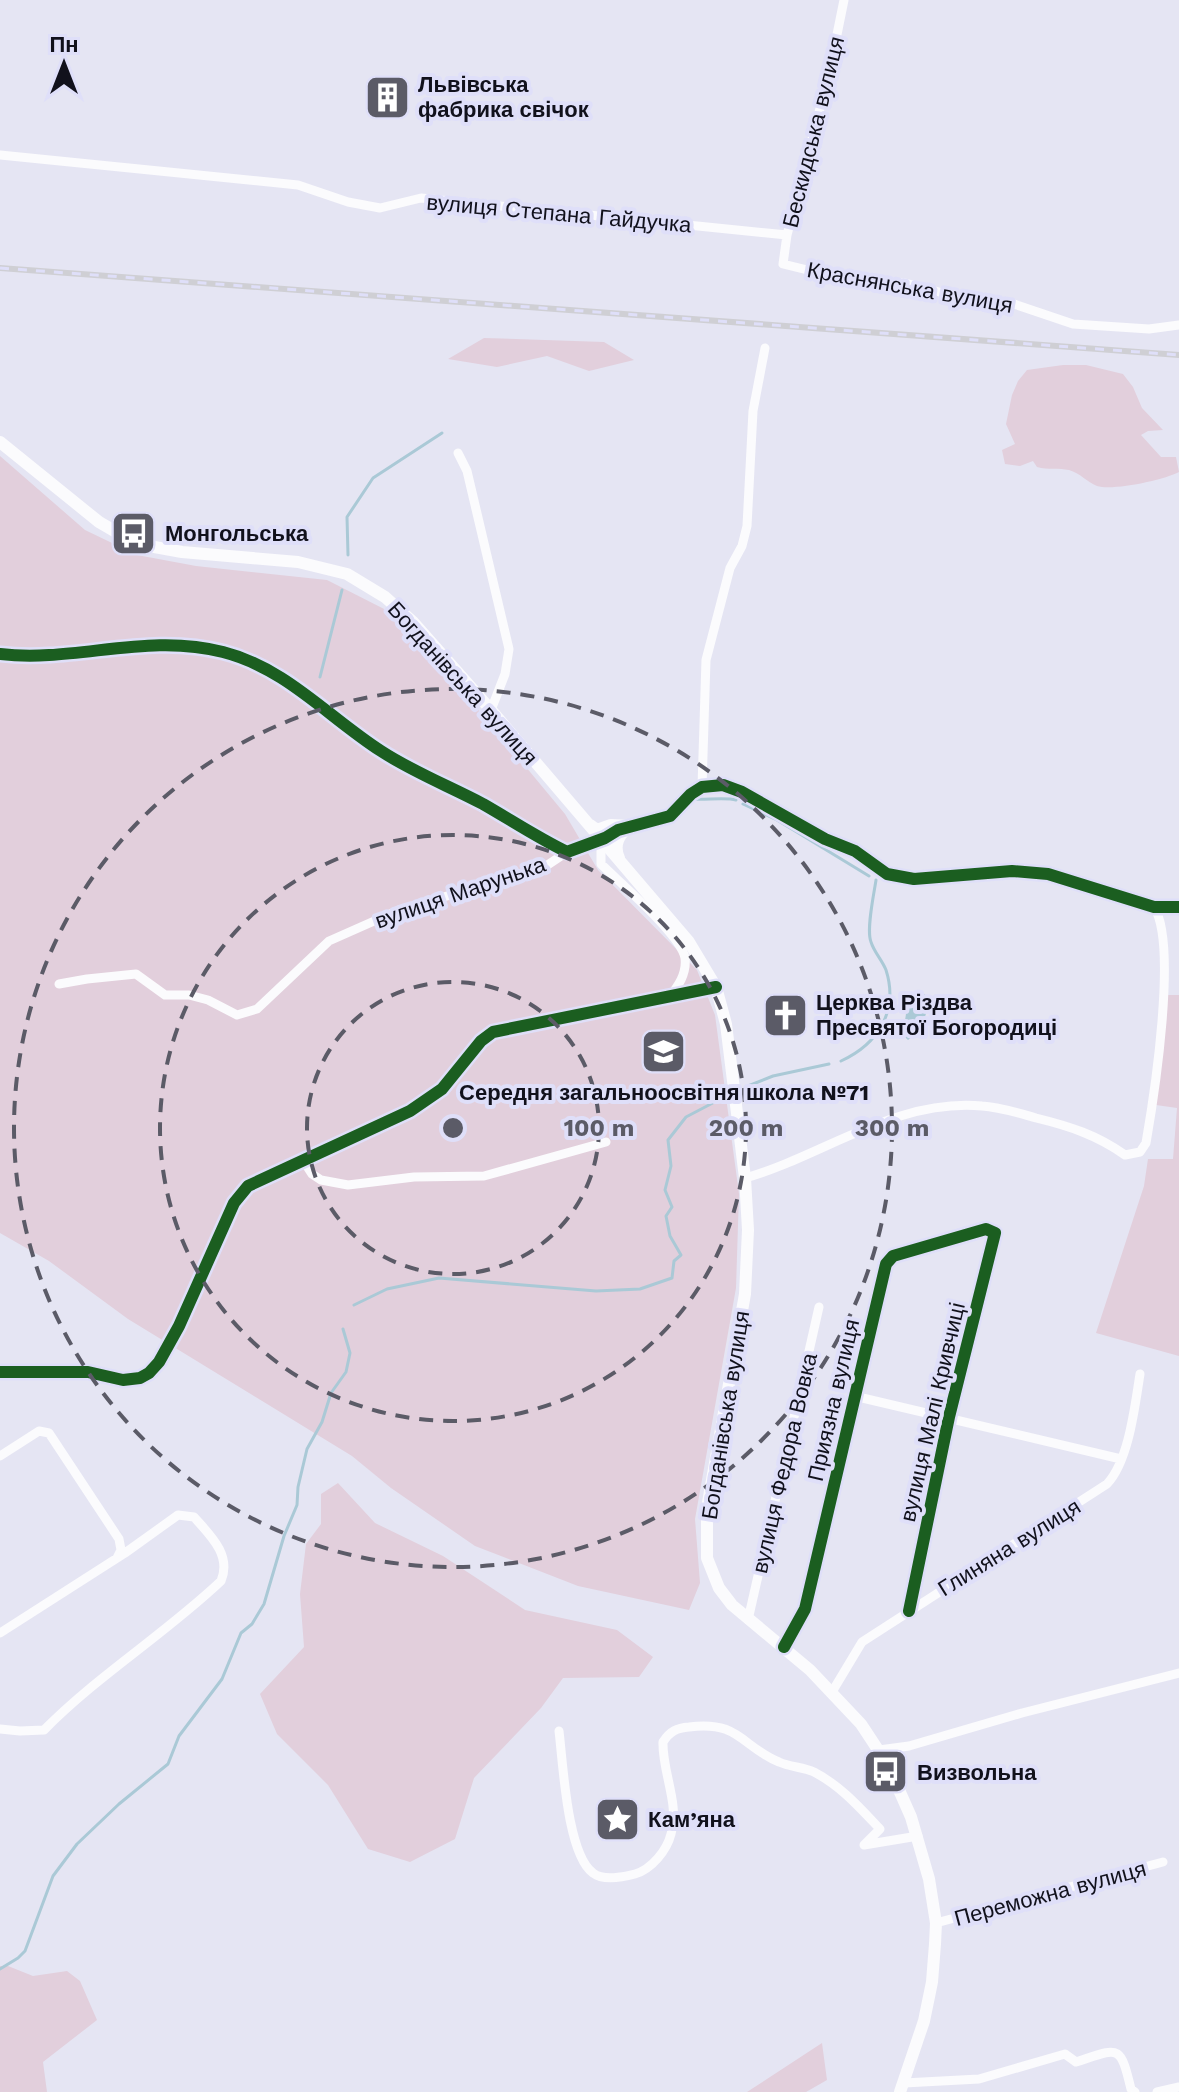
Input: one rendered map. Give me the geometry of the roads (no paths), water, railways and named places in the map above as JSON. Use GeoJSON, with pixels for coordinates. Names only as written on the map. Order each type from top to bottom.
{"type":"FeatureCollection","features":[{"type":"Feature","properties":{"kind":"main road","name":"Богданівська вулиця"},"geometry":{"type":"LineString","coordinates":[[0,442],[99,522],[123,536],[149,546],[298,562],[347,574],[385,597],[413,622],[491,710],[689,942],[716,987],[726,1024],[745,1178],[748,1230],[745,1294],[707,1508],[707,1558],[719,1588],[748,1620],[784,1647],[832,1692],[879,1750],[904,1798],[918,1836],[936,1923],[929,2000],[902,2088]]}},
{"type":"Feature","properties":{"kind":"main road"},"geometry":{"type":"LineString","coordinates":[[587,824],[597,830],[611,825],[631,826]]}},
{"type":"Feature","properties":{"kind":"main road"},"geometry":{"type":"LineString","coordinates":[[620,861],[616,853],[617,843],[623,830],[631,826]]}},
{"type":"Feature","properties":{"kind":"street","name":"Бескидська вулиця"},"geometry":{"type":"LineString","coordinates":[[783,264],[787,235],[829,74],[844,0]]}},
{"type":"Feature","properties":{"kind":"street","name":"вулиця Степана Гайдучка"},"geometry":{"type":"LineString","coordinates":[[0,155],[298,185],[348,202],[380,208],[421,198],[787,235]]}},
{"type":"Feature","properties":{"kind":"street","name":"Краснянська вулиця"},"geometry":{"type":"LineString","coordinates":[[783,264],[840,278],[905,283],[958,297],[1011,303],[1073,324],[1149,329],[1179,325]]}},
{"type":"Feature","properties":{"kind":"street"},"geometry":{"type":"LineString","coordinates":[[765,348],[753,411],[747,526],[742,546],[730,568],[706,660],[702,787],[723,785],[742,792],[825,839],[855,851],[887,874],[914,879],[1012,871],[1048,874],[1154,907],[1179,907]]}},
{"type":"Feature","properties":{"kind":"street"},"geometry":{"type":"LineString","coordinates":[[458,453],[467,471],[509,649],[505,674],[491,710]]}},
{"type":"Feature","properties":{"kind":"street"},"geometry":{"type":"LineString","coordinates":[[0,654],[51,655],[114,647],[166,645],[192,646],[249,660],[306,693],[384,754],[567,852]]}},
{"type":"Feature","properties":{"kind":"street","name":"вулиця Марунька"},"geometry":{"type":"LineString","coordinates":[[59,984],[136,974],[165,995],[189,995],[208,1000],[237,1015],[257,1009],[329,941],[399,910],[543,868],[567,852],[618,830],[670,816],[702,787]]}},
{"type":"Feature","properties":{"kind":"street","name":"Богданівська вулиця"},"geometry":{"type":"LineString","coordinates":[[601,839],[601,864],[670,933],[683,952],[685,961],[680,984],[668,998]]}},
{"type":"Feature","properties":{"kind":"street"},"geometry":{"type":"LineString","coordinates":[[745,1178],[771,1170],[862,1129],[915,1113],[957,1106],[995,1108],[1070,1126],[1086,1131],[1125,1155],[1140,1152],[1146,1143],[1157,1069],[1164,979],[1161,922],[1154,907]]}},
{"type":"Feature","properties":{"kind":"street"},"geometry":{"type":"LineString","coordinates":[[179,1326],[241,1193],[259,1181],[420,1104],[442,1089],[481,1041],[493,1032],[716,987]]}},
{"type":"Feature","properties":{"kind":"street"},"geometry":{"type":"LineString","coordinates":[[303,1160],[312,1174],[321,1180],[348,1185],[414,1177],[484,1176],[606,1142]]}},
{"type":"Feature","properties":{"kind":"street","name":"Приязна вулиця"},"geometry":{"type":"LineString","coordinates":[[784,1647],[805,1609],[886,1264],[893,1256],[986,1229]]}},
{"type":"Feature","properties":{"kind":"street","name":"вулиця Малі Кривчиці"},"geometry":{"type":"LineString","coordinates":[[909,1611],[949,1417],[995,1233],[986,1229]]}},
{"type":"Feature","properties":{"kind":"street","name":"вулиця Федора Вовка"},"geometry":{"type":"LineString","coordinates":[[748,1620],[819,1307]]}},
{"type":"Feature","properties":{"kind":"street"},"geometry":{"type":"LineString","coordinates":[[0,1372],[78,1371],[133,1380],[149,1373],[159,1362]]}},
{"type":"Feature","properties":{"kind":"street","name":"Глиняна вулиця"},"geometry":{"type":"LineString","coordinates":[[832,1692],[862,1642],[1114,1477],[1140,1374]]}},
{"type":"Feature","properties":{"kind":"street"},"geometry":{"type":"LineString","coordinates":[[854,1396],[1121,1459]]}},
{"type":"Feature","properties":{"kind":"street"},"geometry":{"type":"LineString","coordinates":[[0,1456],[39,1431],[47,1431],[119,1539],[121,1550],[117,1558]]}},
{"type":"Feature","properties":{"kind":"street"},"geometry":{"type":"LineString","coordinates":[[0,1633],[178,1515],[194,1517],[222,1552],[225,1571],[221,1581],[147,1645],[61,1712],[44,1730],[0,1729]]}},
{"type":"Feature","properties":{"kind":"street"},"geometry":{"type":"LineString","coordinates":[[879,1750],[909,1746],[1179,1673]]}},
{"type":"Feature","properties":{"kind":"street"},"geometry":{"type":"LineString","coordinates":[[559,1731],[569,1814],[580,1853],[591,1872],[602,1878],[638,1873],[658,1859],[671,1834],[673,1809],[663,1742],[675,1730],[687,1727],[705,1725],[732,1731],[777,1762],[813,1771],[842,1790],[880,1829],[864,1845],[918,1836]]}},
{"type":"Feature","properties":{"kind":"street","name":"Переможна вулиця"},"geometry":{"type":"LineString","coordinates":[[936,1923],[1163,1862]]}},
{"type":"Feature","properties":{"kind":"street"},"geometry":{"type":"LineString","coordinates":[[902,2088],[979,2079],[1065,2054],[1076,2062],[1108,2051],[1124,2058],[1131,2089],[1135,2092]]}},
{"type":"Feature","properties":{"kind":"street"},"geometry":{"type":"LineString","coordinates":[[1157,2092],[1179,2087]]}},
{"type":"Feature","properties":{"kind":"water"},"geometry":{"type":"Polygon","coordinates":[[[914,993],[923,993],[928,997],[928,1003],[920,1027],[908,1040],[901,1033],[914,993]]]}},
{"type":"Feature","properties":{"kind":"waterway"},"geometry":{"type":"LineString","coordinates":[[348,555],[347,517],[373,478],[442,433]]}},
{"type":"Feature","properties":{"kind":"waterway"},"geometry":{"type":"LineString","coordinates":[[320,677],[342,590]]}},
{"type":"Feature","properties":{"kind":"waterway"},"geometry":{"type":"LineString","coordinates":[[693,799],[736,800]]}},
{"type":"Feature","properties":{"kind":"waterway"},"geometry":{"type":"LineString","coordinates":[[743,804],[777,820],[869,876]]}},
{"type":"Feature","properties":{"kind":"waterway"},"geometry":{"type":"LineString","coordinates":[[841,1061],[875,1036],[890,999],[886,970],[870,936],[876,880]]}},
{"type":"Feature","properties":{"kind":"waterway"},"geometry":{"type":"LineString","coordinates":[[748,1086],[773,1076],[829,1064]]}},
{"type":"Feature","properties":{"kind":"waterway"},"geometry":{"type":"LineString","coordinates":[[354,1305],[387,1289],[439,1278],[596,1291],[640,1289],[672,1278],[674,1261],[681,1255],[670,1236],[666,1216],[672,1207],[665,1190],[671,1166],[668,1140],[686,1117],[728,1095]]}},
{"type":"Feature","properties":{"kind":"waterway"},"geometry":{"type":"LineString","coordinates":[[0,1969],[25,1951],[53,1876],[77,1844],[168,1764],[179,1736],[222,1679],[241,1633],[252,1624],[264,1604],[284,1536],[297,1505],[307,1449],[322,1422],[331,1393],[346,1372],[350,1353],[343,1329]]}},
{"type":"Feature","properties":{"kind":"tunnel"},"geometry":{"type":"LineString","coordinates":[[159,1362],[179,1326]]}},
{"type":"Feature","properties":{"kind":"railway"},"geometry":{"type":"LineString","coordinates":[[0,268],[1179,355]]}},
{"type":"Feature","properties":{"kind":"place","name":"Львівська фабрика свічок"},"geometry":{"type":"Point","coordinates":[387,97]}},
{"type":"Feature","properties":{"kind":"place","name":"Монгольська"},"geometry":{"type":"Point","coordinates":[134,533]}},
{"type":"Feature","properties":{"kind":"place","name":"Церква Різдва Пресвятої Богородиці"},"geometry":{"type":"Point","coordinates":[785,1015]}},
{"type":"Feature","properties":{"kind":"place","name":"Середня загальноосвітня школа №71"},"geometry":{"type":"Point","coordinates":[664,1051]}},
{"type":"Feature","properties":{"kind":"place","name":"Визвольна"},"geometry":{"type":"Point","coordinates":[886,1772]}},
{"type":"Feature","properties":{"kind":"place","name":"Кам’яна"},"geometry":{"type":"Point","coordinates":[617,1819]}}]}
